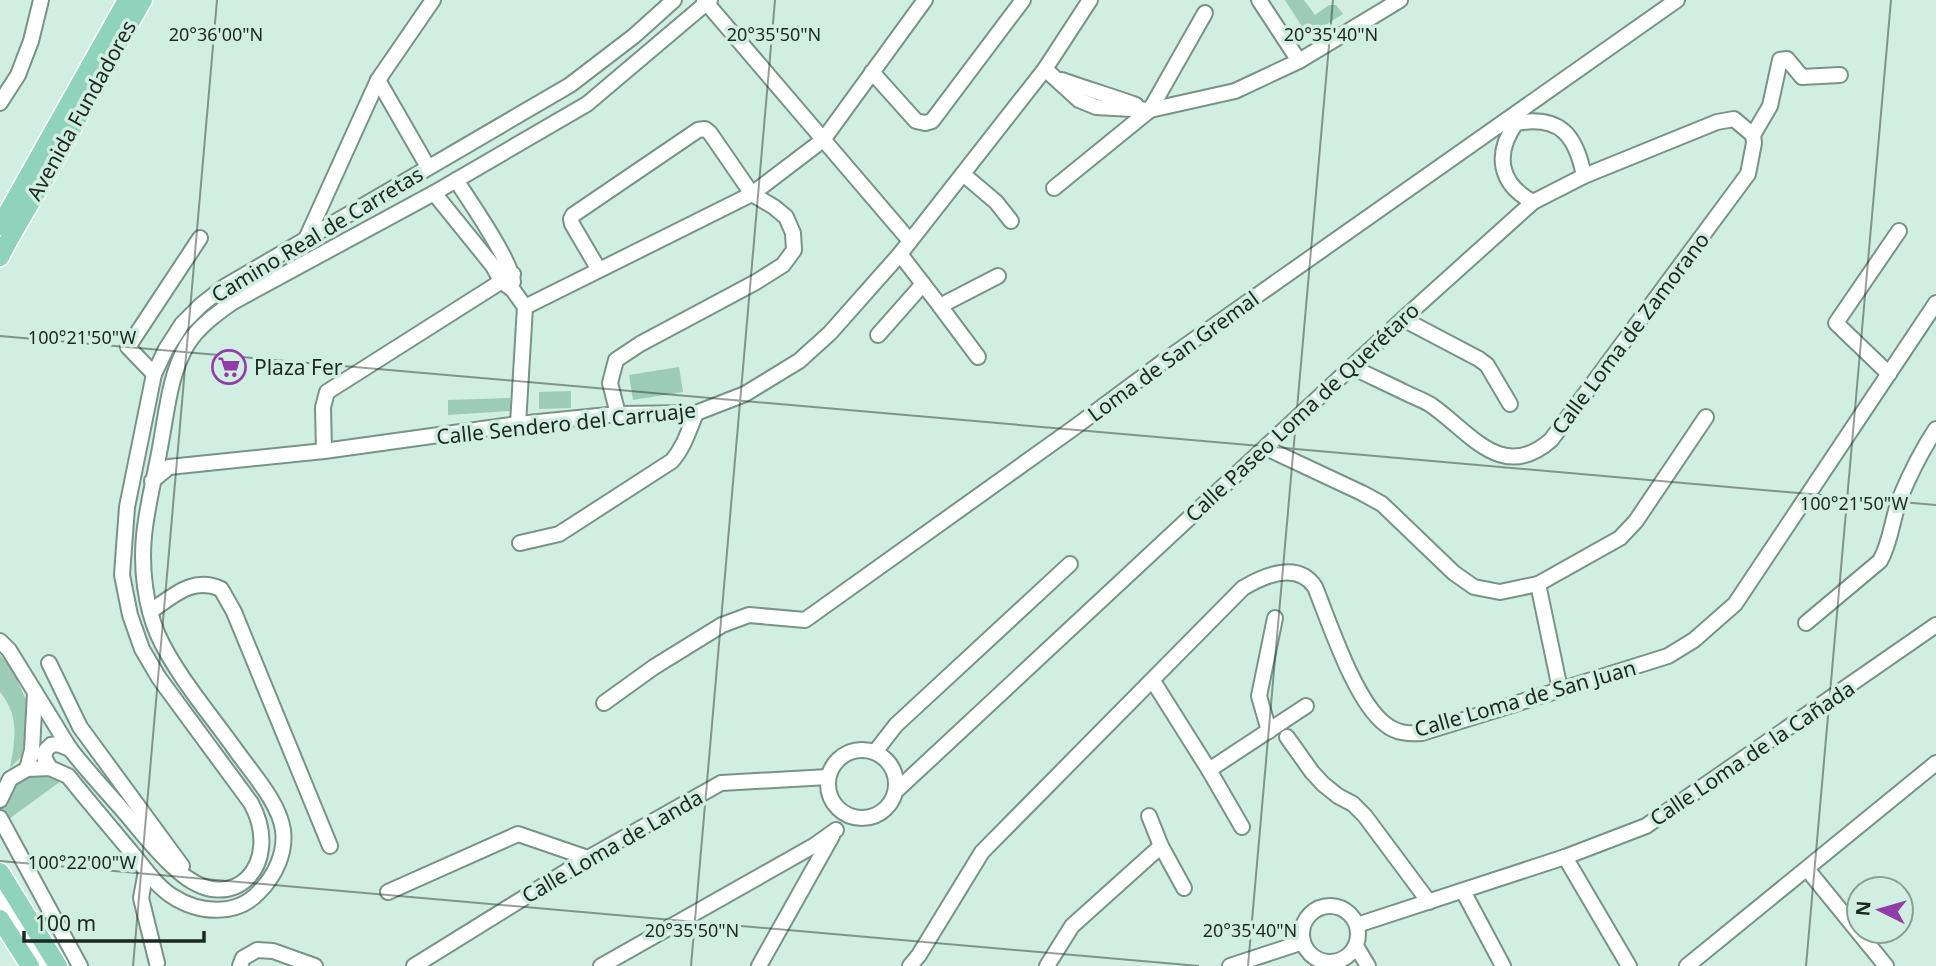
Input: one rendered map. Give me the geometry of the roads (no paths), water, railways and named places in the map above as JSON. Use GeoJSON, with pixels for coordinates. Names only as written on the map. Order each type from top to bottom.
{"type":"FeatureCollection","features":[{"type":"Feature","properties":{"kind":"main road","name":"Avenida Fundadores"},"geometry":{"type":"LineString","coordinates":[[0,226],[127,0]]}},
{"type":"Feature","properties":{"kind":"main road","name":"Avenida Fundadores"},"geometry":{"type":"LineString","coordinates":[[0,257],[143,0]]}},
{"type":"Feature","properties":{"kind":"main road"},"geometry":{"type":"LineString","coordinates":[[0,872],[58,966]]}},
{"type":"Feature","properties":{"kind":"main road"},"geometry":{"type":"LineString","coordinates":[[0,919],[30,966]]}},
{"type":"Feature","properties":{"kind":"street"},"geometry":{"type":"LineString","coordinates":[[0,103],[18,75],[31,41],[41,0]]}},
{"type":"Feature","properties":{"kind":"street"},"geometry":{"type":"LineString","coordinates":[[306,239],[378,79],[433,0]]}},
{"type":"Feature","properties":{"kind":"street","name":"Camino Real de Carretas"},"geometry":{"type":"LineString","coordinates":[[195,884],[213,889],[229,889],[243,883],[256,868],[262,853],[257,813],[159,678],[142,649],[130,615],[122,575],[127,507],[154,374],[166,349],[182,324],[224,287],[570,85],[634,36],[674,0]]}},
{"type":"Feature","properties":{"kind":"street"},"geometry":{"type":"LineString","coordinates":[[525,307],[752,194],[822,139],[925,0]]}},
{"type":"Feature","properties":{"kind":"street"},"geometry":{"type":"LineString","coordinates":[[872,72],[916,121],[932,121],[1023,0]]}},
{"type":"Feature","properties":{"kind":"street","name":"Calle Sendero del Carruaje"},"geometry":{"type":"LineString","coordinates":[[127,507],[137,493],[169,467],[324,452],[517,424],[618,414],[696,413],[745,394],[800,361],[830,333],[900,254],[963,174],[1050,73],[1090,0]]}},
{"type":"Feature","properties":{"kind":"street"},"geometry":{"type":"LineString","coordinates":[[1259,0],[1299,61]]}},
{"type":"Feature","properties":{"kind":"street"},"geometry":{"type":"LineString","coordinates":[[1050,73],[1087,89],[1100,91],[1150,110],[1235,91],[1299,61],[1400,0]]}},
{"type":"Feature","properties":{"kind":"street","name":"Loma de San Gremal"},"geometry":{"type":"LineString","coordinates":[[604,703],[654,667],[722,625],[749,615],[805,620],[1175,354],[1514,120],[1677,0]]}},
{"type":"Feature","properties":{"kind":"street"},"geometry":{"type":"LineString","coordinates":[[707,1],[910,241]]}},
{"type":"Feature","properties":{"kind":"street","name":"Camino Real de Carretas"},"geometry":{"type":"LineString","coordinates":[[51,768],[68,776],[146,871],[170,895],[191,906],[214,911],[237,906],[257,895],[273,876],[282,855],[283,830],[268,795],[176,666],[159,637],[144,573],[144,536],[153,480],[172,382],[187,345],[211,317],[233,302],[435,193],[587,104],[707,1]]}},
{"type":"Feature","properties":{"kind":"street"},"geometry":{"type":"LineString","coordinates":[[1054,188],[1150,110],[1205,13]]}},
{"type":"Feature","properties":{"kind":"street"},"geometry":{"type":"LineString","coordinates":[[1753,135],[1770,106],[1780,60],[1787,59],[1802,77],[1840,75]]}},
{"type":"Feature","properties":{"kind":"street"},"geometry":{"type":"LineString","coordinates":[[378,79],[428,167]]}},
{"type":"Feature","properties":{"kind":"street","name":"Calle Paseo Loma de Querétaro"},"geometry":{"type":"LineString","coordinates":[[896,791],[1403,318],[1533,202],[1584,176],[1717,122],[1734,119],[1753,135]]}},
{"type":"Feature","properties":{"kind":"street"},"geometry":{"type":"LineString","coordinates":[[1533,202],[1520,196],[1505,176],[1502,152],[1514,120],[1543,121],[1566,131],[1577,149],[1584,176]]}},
{"type":"Feature","properties":{"kind":"street"},"geometry":{"type":"LineString","coordinates":[[599,271],[572,225],[573,215],[698,130],[705,129],[710,132],[752,194],[774,206],[786,218],[793,233],[793,250],[783,265],[640,344],[617,360],[610,383],[618,414]]}},
{"type":"Feature","properties":{"kind":"street","name":"Calle Loma de Zamorano"},"geometry":{"type":"LineString","coordinates":[[1352,367],[1429,404],[1492,452],[1508,457],[1523,456],[1539,450],[1551,440],[1748,174],[1753,135]]}},
{"type":"Feature","properties":{"kind":"street"},"geometry":{"type":"LineString","coordinates":[[963,174],[996,202],[1011,222]]}},
{"type":"Feature","properties":{"kind":"street"},"geometry":{"type":"LineString","coordinates":[[456,180],[509,282],[525,307],[517,424]]}},
{"type":"Feature","properties":{"kind":"street"},"geometry":{"type":"LineString","coordinates":[[435,193],[509,282]]}},
{"type":"Feature","properties":{"kind":"street"},"geometry":{"type":"LineString","coordinates":[[1889,374],[1836,323],[1899,232]]}},
{"type":"Feature","properties":{"kind":"street"},"geometry":{"type":"LineString","coordinates":[[154,374],[128,347],[200,238]]}},
{"type":"Feature","properties":{"kind":"street"},"geometry":{"type":"LineString","coordinates":[[900,254],[978,357]]}},
{"type":"Feature","properties":{"kind":"street"},"geometry":{"type":"LineString","coordinates":[[940,306],[998,276]]}},
{"type":"Feature","properties":{"kind":"street"},"geometry":{"type":"LineString","coordinates":[[324,452],[323,407],[327,392],[509,282]]}},
{"type":"Feature","properties":{"kind":"street"},"geometry":{"type":"LineString","coordinates":[[878,335],[923,284]]}},
{"type":"Feature","properties":{"kind":"street","name":"Calle Loma de San Juan"},"geometry":{"type":"LineString","coordinates":[[910,966],[982,852],[1243,588],[1262,577],[1285,572],[1300,573],[1310,579],[1357,689],[1385,724],[1408,734],[1422,733],[1668,656],[1694,640],[1735,604],[1936,303]]}},
{"type":"Feature","properties":{"kind":"street"},"geometry":{"type":"LineString","coordinates":[[1403,318],[1487,365],[1510,404]]}},
{"type":"Feature","properties":{"kind":"street"},"geometry":{"type":"LineString","coordinates":[[520,543],[559,534],[672,461],[686,440],[696,413]]}},
{"type":"Feature","properties":{"kind":"street"},"geometry":{"type":"LineString","coordinates":[[1266,448],[1382,504],[1454,573],[1474,587],[1500,592],[1538,584],[1620,538],[1636,521],[1706,417]]}},
{"type":"Feature","properties":{"kind":"street"},"geometry":{"type":"LineString","coordinates":[[1806,623],[1880,561],[1900,499],[1936,429]]}},
{"type":"Feature","properties":{"kind":"street"},"geometry":{"type":"LineString","coordinates":[[136,462],[139,470],[147,473],[152,471],[158,461]]}},
{"type":"Feature","properties":{"kind":"street"},"geometry":{"type":"LineString","coordinates":[[137,493],[145,495],[148,511]]}},
{"type":"Feature","properties":{"kind":"street"},"geometry":{"type":"LineString","coordinates":[[875,752],[896,724],[1070,564]]}},
{"type":"Feature","properties":{"kind":"street"},"geometry":{"type":"LineString","coordinates":[[151,611],[190,587],[205,584],[221,589],[234,612],[330,846]]}},
{"type":"Feature","properties":{"kind":"street"},"geometry":{"type":"LineString","coordinates":[[1538,584],[1560,689]]}},
{"type":"Feature","properties":{"kind":"street"},"geometry":{"type":"LineString","coordinates":[[1269,731],[1259,696],[1275,618]]}},
{"type":"Feature","properties":{"kind":"street","name":"Calle Loma de la Cañada"},"geometry":{"type":"LineString","coordinates":[[1357,925],[1565,858],[1646,825],[1936,625]]}},
{"type":"Feature","properties":{"kind":"street"},"geometry":{"type":"LineString","coordinates":[[0,641],[9,650],[70,748],[162,856],[195,884]]}},
{"type":"Feature","properties":{"kind":"street"},"geometry":{"type":"LineString","coordinates":[[49,663],[80,727],[195,884]]}},
{"type":"Feature","properties":{"kind":"street"},"geometry":{"type":"LineString","coordinates":[[1153,681],[1242,827]]}},
{"type":"Feature","properties":{"kind":"street"},"geometry":{"type":"LineString","coordinates":[[26,769],[32,750],[35,692]]}},
{"type":"Feature","properties":{"kind":"street"},"geometry":{"type":"LineString","coordinates":[[1209,770],[1306,706]]}},
{"type":"Feature","properties":{"kind":"street"},"geometry":{"type":"LineString","coordinates":[[1287,737],[1318,778],[1365,816],[1429,902]]}},
{"type":"Feature","properties":{"kind":"street"},"geometry":{"type":"LineString","coordinates":[[51,768],[44,757],[46,750],[51,745],[58,744],[70,748]]}},
{"type":"Feature","properties":{"kind":"street"},"geometry":{"type":"LineString","coordinates":[[855,750],[875,752],[887,761],[895,775],[896,791],[891,802],[874,817],[852,818],[837,809],[828,794],[828,777],[837,760],[855,750]]}},
{"type":"Feature","properties":{"kind":"street"},"geometry":{"type":"LineString","coordinates":[[1687,966],[1936,763]]}},
{"type":"Feature","properties":{"kind":"street"},"geometry":{"type":"LineString","coordinates":[[0,800],[10,779],[26,769],[51,768]]}},
{"type":"Feature","properties":{"kind":"street","name":"Calle Loma de Landa"},"geometry":{"type":"LineString","coordinates":[[414,966],[588,858],[721,783],[828,777]]}},
{"type":"Feature","properties":{"kind":"street"},"geometry":{"type":"LineString","coordinates":[[1149,816],[1184,888]]}},
{"type":"Feature","properties":{"kind":"street"},"geometry":{"type":"LineString","coordinates":[[0,818],[80,966]]}},
{"type":"Feature","properties":{"kind":"street"},"geometry":{"type":"LineString","coordinates":[[601,966],[816,845],[852,818]]}},
{"type":"Feature","properties":{"kind":"street"},"geometry":{"type":"LineString","coordinates":[[759,966],[836,831]]}},
{"type":"Feature","properties":{"kind":"street"},"geometry":{"type":"LineString","coordinates":[[388,891],[517,834],[588,858]]}},
{"type":"Feature","properties":{"kind":"street"},"geometry":{"type":"LineString","coordinates":[[1047,966],[1072,926],[1161,845]]}},
{"type":"Feature","properties":{"kind":"street"},"geometry":{"type":"LineString","coordinates":[[1565,858],[1629,966]]}},
{"type":"Feature","properties":{"kind":"street"},"geometry":{"type":"LineString","coordinates":[[1807,869],[1886,966]]}},
{"type":"Feature","properties":{"kind":"street"},"geometry":{"type":"LineString","coordinates":[[146,871],[141,898],[157,963]]}},
{"type":"Feature","properties":{"kind":"street"},"geometry":{"type":"LineString","coordinates":[[1463,891],[1503,966]]}},
{"type":"Feature","properties":{"kind":"street"},"geometry":{"type":"LineString","coordinates":[[0,898],[43,966]]}},
{"type":"Feature","properties":{"kind":"street"},"geometry":{"type":"LineString","coordinates":[[1327,906],[1345,910],[1353,916],[1357,925],[1359,936],[1356,946],[1348,957],[1338,964],[1316,959],[1308,952],[1303,942],[1304,923],[1317,909],[1327,906]]}},
{"type":"Feature","properties":{"kind":"street"},"geometry":{"type":"LineString","coordinates":[[1230,966],[1303,942]]}},
{"type":"Feature","properties":{"kind":"street"},"geometry":{"type":"LineString","coordinates":[[1356,946],[1368,966]]}},
{"type":"Feature","properties":{"kind":"street"},"geometry":{"type":"LineString","coordinates":[[240,966],[243,958],[257,950],[274,951],[315,966]]}},
{"type":"Feature","properties":{"kind":"place","name":"Plaza Fer"},"geometry":{"type":"Point","coordinates":[229,367]}}]}
